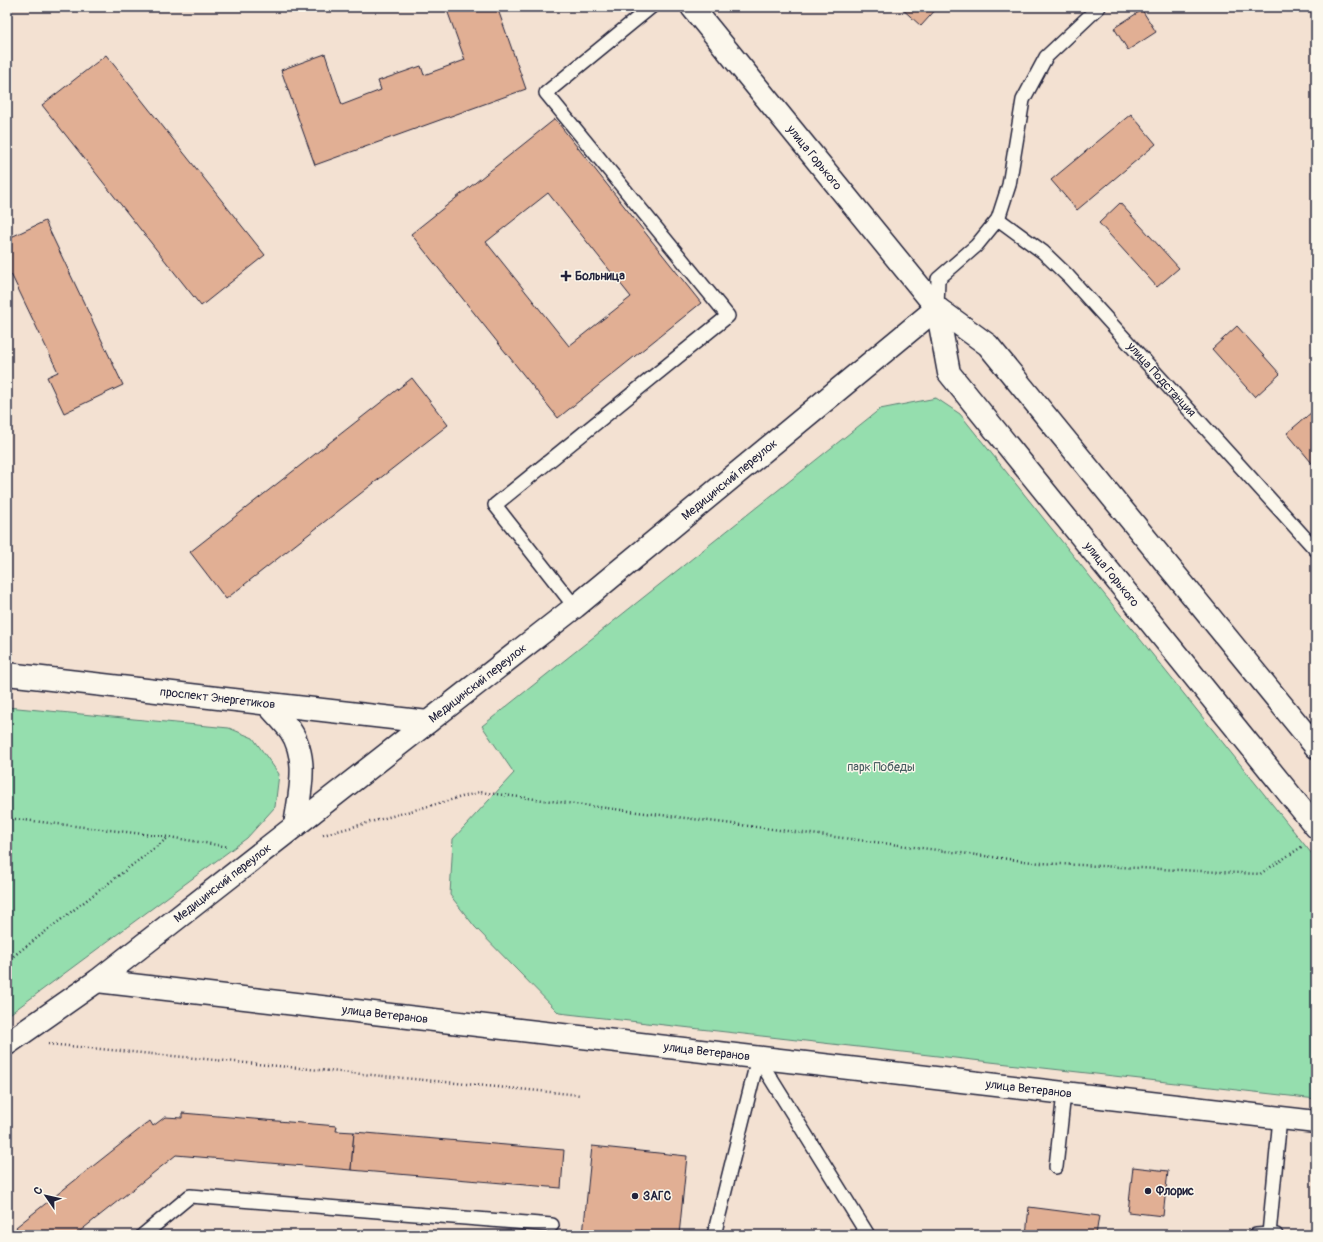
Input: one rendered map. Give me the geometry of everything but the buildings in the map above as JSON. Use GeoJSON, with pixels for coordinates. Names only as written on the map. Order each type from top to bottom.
{"type":"FeatureCollection","features":[{"type":"Feature","properties":{"kind":"street","name":"улица Горького"},"geometry":{"type":"LineString","coordinates":[[692,7],[937,308],[988,345],[1316,747]]}},
{"type":"Feature","properties":{"kind":"street","name":"Медицинский переулок"},"geometry":{"type":"LineString","coordinates":[[7,1044],[97,981],[575,607],[937,308]]}},
{"type":"Feature","properties":{"kind":"street","name":"улица Горького"},"geometry":{"type":"LineString","coordinates":[[937,308],[949,373],[1316,827]]}},
{"type":"Feature","properties":{"kind":"street","name":"проспект Энергетиков"},"geometry":{"type":"LineString","coordinates":[[7,674],[428,722]]}},
{"type":"Feature","properties":{"kind":"street"},"geometry":{"type":"LineString","coordinates":[[268,704],[290,731],[300,751],[303,772],[295,826]]}},
{"type":"Feature","properties":{"kind":"street","name":"улица Ветеранов"},"geometry":{"type":"LineString","coordinates":[[97,981],[1316,1122]]}},
{"type":"Feature","properties":{"kind":"lane"},"geometry":{"type":"LineString","coordinates":[[575,607],[495,505],[728,316],[546,93],[652,7]]}},
{"type":"Feature","properties":{"kind":"lane"},"geometry":{"type":"LineString","coordinates":[[937,308],[938,279],[976,246],[998,219],[1008,186],[1023,100],[1046,57],[1099,7]]}},
{"type":"Feature","properties":{"kind":"lane","name":"улица Подстанция"},"geometry":{"type":"LineString","coordinates":[[998,219],[1044,252],[1068,276],[1316,550]]}},
{"type":"Feature","properties":{"kind":"lane"},"geometry":{"type":"LineString","coordinates":[[714,1235],[758,1058]]}},
{"type":"Feature","properties":{"kind":"lane"},"geometry":{"type":"LineString","coordinates":[[758,1058],[868,1235]]}},
{"type":"Feature","properties":{"kind":"lane"},"geometry":{"type":"LineString","coordinates":[[1056,1167],[1064,1093]]}},
{"type":"Feature","properties":{"kind":"lane"},"geometry":{"type":"LineString","coordinates":[[1267,1235],[1280,1118]]}},
{"type":"Feature","properties":{"kind":"lane"},"geometry":{"type":"LineString","coordinates":[[143,1235],[190,1196],[552,1225]]}},
{"type":"Feature","properties":{"kind":"path"},"geometry":{"type":"LineString","coordinates":[[322,836],[480,792],[1040,863],[1260,874],[1304,846]]}},
{"type":"Feature","properties":{"kind":"path"},"geometry":{"type":"LineString","coordinates":[[7,818],[169,837],[261,852]]}},
{"type":"Feature","properties":{"kind":"path"},"geometry":{"type":"LineString","coordinates":[[7,961],[169,837]]}},
{"type":"Feature","properties":{"kind":"path"},"geometry":{"type":"LineString","coordinates":[[24,1032],[31,1043],[581,1095]]}},
{"type":"Feature","properties":{"kind":"green space","name":"парк Победы"},"geometry":{"type":"Polygon","coordinates":[[[936,398],[960,414],[1316,859],[1316,1099],[559,1013],[475,927],[450,895],[453,839],[514,773],[482,726],[880,409],[936,398]]]}},
{"type":"Feature","properties":{"kind":"green space"},"geometry":{"type":"Polygon","coordinates":[[[7,707],[229,728],[253,738],[279,774],[275,807],[247,838],[7,1016],[7,707]]]}},
{"type":"Feature","properties":{"kind":"place","name":"Больница"},"geometry":{"type":"Point","coordinates":[566,276]}},
{"type":"Feature","properties":{"kind":"place","name":"Флорис"},"geometry":{"type":"Point","coordinates":[1148,1191]}},
{"type":"Feature","properties":{"kind":"place","name":"ЗАГС"},"geometry":{"type":"Point","coordinates":[635,1196]}}]}
